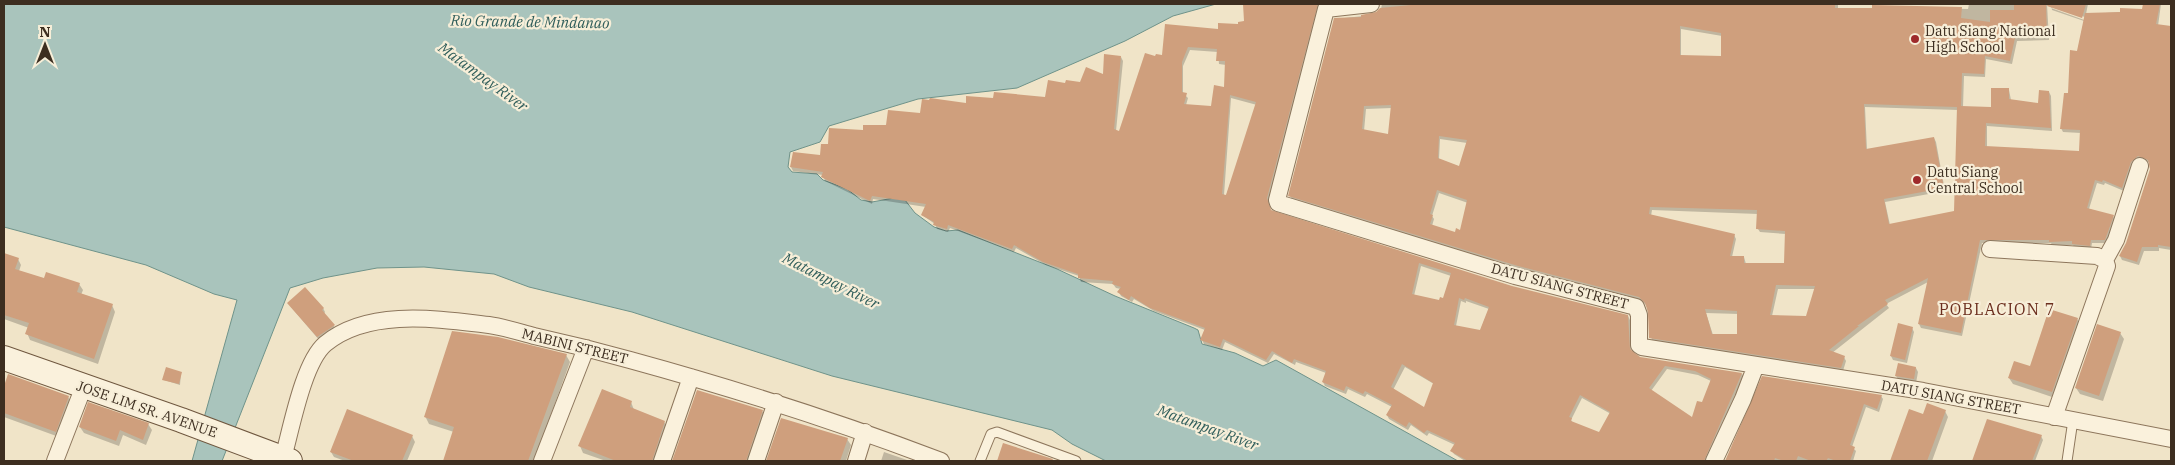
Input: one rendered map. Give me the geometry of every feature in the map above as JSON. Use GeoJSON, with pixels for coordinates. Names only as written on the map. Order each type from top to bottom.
{"type":"FeatureCollection","features":[{"type":"Feature","properties":{"kind":"main road","name":"JOSE LIM SR. AVENUE"},"geometry":{"type":"LineString","coordinates":[[4,358],[243,442],[285,460]]}},
{"type":"Feature","properties":{"kind":"street","name":"DATU SIANG STREET"},"geometry":{"type":"LineString","coordinates":[[1371,4],[1326,10],[1277,202],[1515,276],[1636,307],[1639,315],[1639,344],[1642,347],[1956,396],[2171,439]]}},
{"type":"Feature","properties":{"kind":"street"},"geometry":{"type":"LineString","coordinates":[[2105,260],[2116,240],[2140,166]]}},
{"type":"Feature","properties":{"kind":"street"},"geometry":{"type":"LineString","coordinates":[[1990,249],[2097,256],[2105,260],[2107,266],[2054,417]]}},
{"type":"Feature","properties":{"kind":"street","name":"MABINI STREET"},"geometry":{"type":"LineString","coordinates":[[285,460],[306,375],[323,346],[350,330],[388,321],[430,320],[491,326],[586,348],[776,402],[866,432],[941,461]]}},
{"type":"Feature","properties":{"kind":"street"},"geometry":{"type":"LineString","coordinates":[[542,461],[586,348]]}},
{"type":"Feature","properties":{"kind":"street"},"geometry":{"type":"LineString","coordinates":[[1714,461],[1756,365]]}},
{"type":"Feature","properties":{"kind":"street"},"geometry":{"type":"LineString","coordinates":[[662,461],[691,377]]}},
{"type":"Feature","properties":{"kind":"street"},"geometry":{"type":"LineString","coordinates":[[55,461],[84,386]]}},
{"type":"Feature","properties":{"kind":"street"},"geometry":{"type":"LineString","coordinates":[[756,461],[776,402]]}},
{"type":"Feature","properties":{"kind":"street"},"geometry":{"type":"LineString","coordinates":[[856,461],[866,432]]}},
{"type":"Feature","properties":{"kind":"lane"},"geometry":{"type":"LineString","coordinates":[[2067,461],[2073,420]]}},
{"type":"Feature","properties":{"kind":"lane"},"geometry":{"type":"LineString","coordinates":[[980,461],[990,434],[997,432],[1076,461]]}},
{"type":"Feature","properties":{"kind":"water"},"geometry":{"type":"Polygon","coordinates":[[[4,4],[1216,4],[1173,16],[1125,41],[1017,88],[918,99],[829,126],[820,142],[790,152],[788,167],[792,172],[817,174],[823,180],[847,189],[861,200],[872,202],[894,198],[905,200],[915,213],[934,227],[946,231],[958,230],[1057,269],[1115,296],[1194,328],[1198,330],[1202,344],[1235,353],[1263,366],[1276,360],[1458,461],[1106,461],[1072,444],[1052,430],[832,376],[632,312],[529,287],[494,274],[424,267],[377,268],[323,278],[290,288],[222,461],[192,461],[237,300],[214,294],[146,265],[4,227],[4,4]]]}},
{"type":"Feature","properties":{"kind":"building"},"geometry":{"type":"Polygon","coordinates":[[[1243,4],[1318,4],[1267,198],[1271,210],[1512,286],[1628,315],[1630,349],[1640,357],[1742,373],[1704,461],[1468,461],[1450,451],[1455,443],[1427,430],[1424,433],[1409,422],[1406,427],[1386,415],[1392,405],[1365,391],[1363,394],[1346,386],[1344,391],[1322,382],[1326,371],[1294,359],[1292,363],[1272,351],[1266,360],[1223,339],[1220,347],[1200,340],[1205,328],[1150,308],[1131,296],[1129,300],[1117,292],[1121,287],[1112,284],[1113,281],[1078,278],[1078,274],[1043,262],[1014,245],[1012,249],[948,225],[947,229],[933,225],[934,222],[921,215],[926,204],[872,196],[870,201],[821,177],[823,172],[790,167],[793,152],[820,155],[821,144],[828,144],[829,128],[863,130],[863,125],[886,125],[888,110],[920,113],[922,99],[929,100],[930,98],[966,103],[966,96],[993,98],[994,92],[1045,97],[1048,80],[1065,83],[1066,80],[1080,82],[1086,67],[1103,74],[1104,54],[1121,56],[1114,129],[1119,131],[1145,53],[1155,56],[1156,54],[1162,55],[1165,24],[1218,29],[1218,23],[1238,24],[1238,22],[1244,21],[1243,4]],[[1188,47],[1182,62],[1182,92],[1187,93],[1184,104],[1211,106],[1214,85],[1224,87],[1225,61],[1216,61],[1217,49],[1188,47]],[[1230,95],[1222,194],[1226,195],[1256,102],[1230,95]],[[1419,263],[1412,294],[1439,300],[1440,297],[1443,298],[1451,273],[1419,263]],[[1459,298],[1454,325],[1480,330],[1489,307],[1465,298],[1464,300],[1459,298]],[[1402,364],[1391,387],[1424,407],[1433,383],[1402,364]],[[1665,366],[1649,388],[1692,417],[1697,401],[1702,402],[1711,379],[1695,371],[1665,366]],[[1580,395],[1569,417],[1572,418],[1571,421],[1599,432],[1610,412],[1580,395]]]}},
{"type":"Feature","properties":{"kind":"building"},"geometry":{"type":"Polygon","coordinates":[[[1421,4],[1835,4],[1835,8],[1872,8],[1872,5],[1962,7],[1961,18],[1990,22],[1990,10],[2014,10],[2014,4],[2046,4],[2047,37],[2015,38],[2010,61],[1985,56],[1984,74],[1962,73],[1961,106],[1991,107],[1991,88],[2009,88],[2009,99],[2038,103],[2039,90],[2049,91],[2051,128],[1986,123],[1985,146],[2079,151],[2080,130],[2060,129],[2064,93],[2068,93],[2070,50],[2077,51],[2085,13],[2120,12],[2120,8],[2142,9],[2143,4],[2160,4],[2156,24],[2171,26],[2171,247],[2158,245],[2158,247],[2142,247],[2137,262],[2119,256],[2126,243],[2150,169],[2148,160],[2138,156],[2131,162],[2122,188],[2103,180],[2102,182],[2095,180],[2087,208],[2114,215],[2105,240],[2091,240],[2090,246],[2072,244],[2072,241],[1980,240],[1961,333],[1918,324],[1928,278],[1885,300],[1888,304],[1857,326],[1859,326],[1829,350],[1845,356],[1841,368],[1649,338],[1648,312],[1645,303],[1639,297],[1518,266],[1288,196],[1334,18],[1361,17],[1361,15],[1376,12],[1380,8],[1421,4]],[[1680,26],[1680,55],[1721,56],[1721,33],[1680,26]],[[1864,104],[1866,149],[1934,137],[1944,188],[1884,199],[1889,224],[1954,211],[1957,107],[1864,104]],[[1391,105],[1364,106],[1362,129],[1388,134],[1391,105]],[[1439,136],[1438,158],[1459,166],[1467,140],[1439,136]],[[1437,190],[1430,214],[1433,215],[1430,224],[1455,232],[1456,228],[1460,230],[1467,200],[1437,190]],[[1650,207],[1649,214],[1735,234],[1730,256],[1744,256],[1744,263],[1784,263],[1785,231],[1756,229],[1757,210],[1650,207]],[[1776,285],[1770,315],[1806,316],[1815,286],[1776,285]],[[1705,309],[1712,334],[1737,334],[1737,311],[1705,309]]]}},
{"type":"Feature","properties":{"kind":"building"},"geometry":{"type":"Polygon","coordinates":[[[2048,4],[2086,4],[2082,18],[2047,6],[2048,4]]]}},
{"type":"Feature","properties":{"kind":"building"},"geometry":{"type":"Polygon","coordinates":[[[4,253],[19,258],[15,269],[44,278],[46,272],[80,283],[77,292],[113,304],[94,359],[25,334],[29,323],[4,315],[4,253]]]}},
{"type":"Feature","properties":{"kind":"building"},"geometry":{"type":"Polygon","coordinates":[[[305,287],[324,308],[322,310],[335,325],[317,337],[287,303],[305,287]]]}},
{"type":"Feature","properties":{"kind":"building"},"geometry":{"type":"Polygon","coordinates":[[[2049,309],[2078,318],[2052,392],[2008,378],[2014,361],[2030,366],[2049,309]]]}},
{"type":"Feature","properties":{"kind":"building"},"geometry":{"type":"Polygon","coordinates":[[[1898,323],[1913,327],[1905,360],[1890,356],[1898,323]]]}},
{"type":"Feature","properties":{"kind":"building"},"geometry":{"type":"Polygon","coordinates":[[[2097,324],[2121,332],[2099,396],[2075,388],[2097,324]]]}},
{"type":"Feature","properties":{"kind":"building"},"geometry":{"type":"Polygon","coordinates":[[[452,331],[498,337],[567,354],[528,461],[443,461],[454,427],[424,417],[452,331]]]}},
{"type":"Feature","properties":{"kind":"building"},"geometry":{"type":"Polygon","coordinates":[[[1898,363],[1916,367],[1914,379],[1895,376],[1898,363]]]}},
{"type":"Feature","properties":{"kind":"building"},"geometry":{"type":"Polygon","coordinates":[[[166,367],[182,372],[179,384],[162,380],[166,367]]]}},
{"type":"Feature","properties":{"kind":"building"},"geometry":{"type":"Polygon","coordinates":[[[8,374],[69,396],[56,432],[4,413],[4,386],[8,374]]]}},
{"type":"Feature","properties":{"kind":"building"},"geometry":{"type":"Polygon","coordinates":[[[1762,376],[1882,395],[1877,409],[1864,404],[1850,445],[1855,447],[1850,461],[1836,461],[1828,458],[1826,461],[1811,461],[1798,456],[1796,461],[1784,461],[1775,458],[1774,461],[1725,461],[1762,376]]]}},
{"type":"Feature","properties":{"kind":"building"},"geometry":{"type":"Polygon","coordinates":[[[602,389],[632,401],[630,407],[665,421],[652,461],[616,461],[578,446],[602,389]]]}},
{"type":"Feature","properties":{"kind":"building"},"geometry":{"type":"Polygon","coordinates":[[[697,390],[763,410],[746,461],[672,461],[697,390]]]}},
{"type":"Feature","properties":{"kind":"building"},"geometry":{"type":"Polygon","coordinates":[[[88,402],[149,423],[143,440],[120,430],[116,441],[79,427],[88,402]]]}},
{"type":"Feature","properties":{"kind":"building"},"geometry":{"type":"Polygon","coordinates":[[[1927,403],[1946,410],[1927,461],[1890,461],[1909,409],[1923,414],[1927,403]]]}},
{"type":"Feature","properties":{"kind":"building"},"geometry":{"type":"Polygon","coordinates":[[[347,409],[413,435],[402,461],[354,461],[330,452],[347,409]]]}},
{"type":"Feature","properties":{"kind":"building"},"geometry":{"type":"Polygon","coordinates":[[[781,418],[848,438],[840,461],[766,461],[781,418]]]}},
{"type":"Feature","properties":{"kind":"building"},"geometry":{"type":"Polygon","coordinates":[[[1987,419],[2042,435],[2032,461],[1972,461],[1987,419]]]}},
{"type":"Feature","properties":{"kind":"building"},"geometry":{"type":"Polygon","coordinates":[[[1003,443],[1053,459],[1052,461],[997,461],[1003,443]]]}},
{"type":"Feature","properties":{"kind":"place","name":"Datu Siang National High School"},"geometry":{"type":"Point","coordinates":[1915,39]}},
{"type":"Feature","properties":{"kind":"place","name":"Datu Siang Central School"},"geometry":{"type":"Point","coordinates":[1917,180]}},
{"type":"Feature","properties":{"kind":"district","name":"POBLACION 7"},"geometry":{"type":"Point","coordinates":[1997,309]}},
{"type":"Feature","properties":{"kind":"water label","name":"Rio Grande de Mindanao"},"geometry":{"type":"Point","coordinates":[530,22]}},
{"type":"Feature","properties":{"kind":"water label","name":"Matampay River"},"geometry":{"type":"Point","coordinates":[483,77]}},
{"type":"Feature","properties":{"kind":"water label","name":"Matampay River"},"geometry":{"type":"Point","coordinates":[831,281]}},
{"type":"Feature","properties":{"kind":"water label","name":"Matampay River"},"geometry":{"type":"Point","coordinates":[1208,428]}}]}
